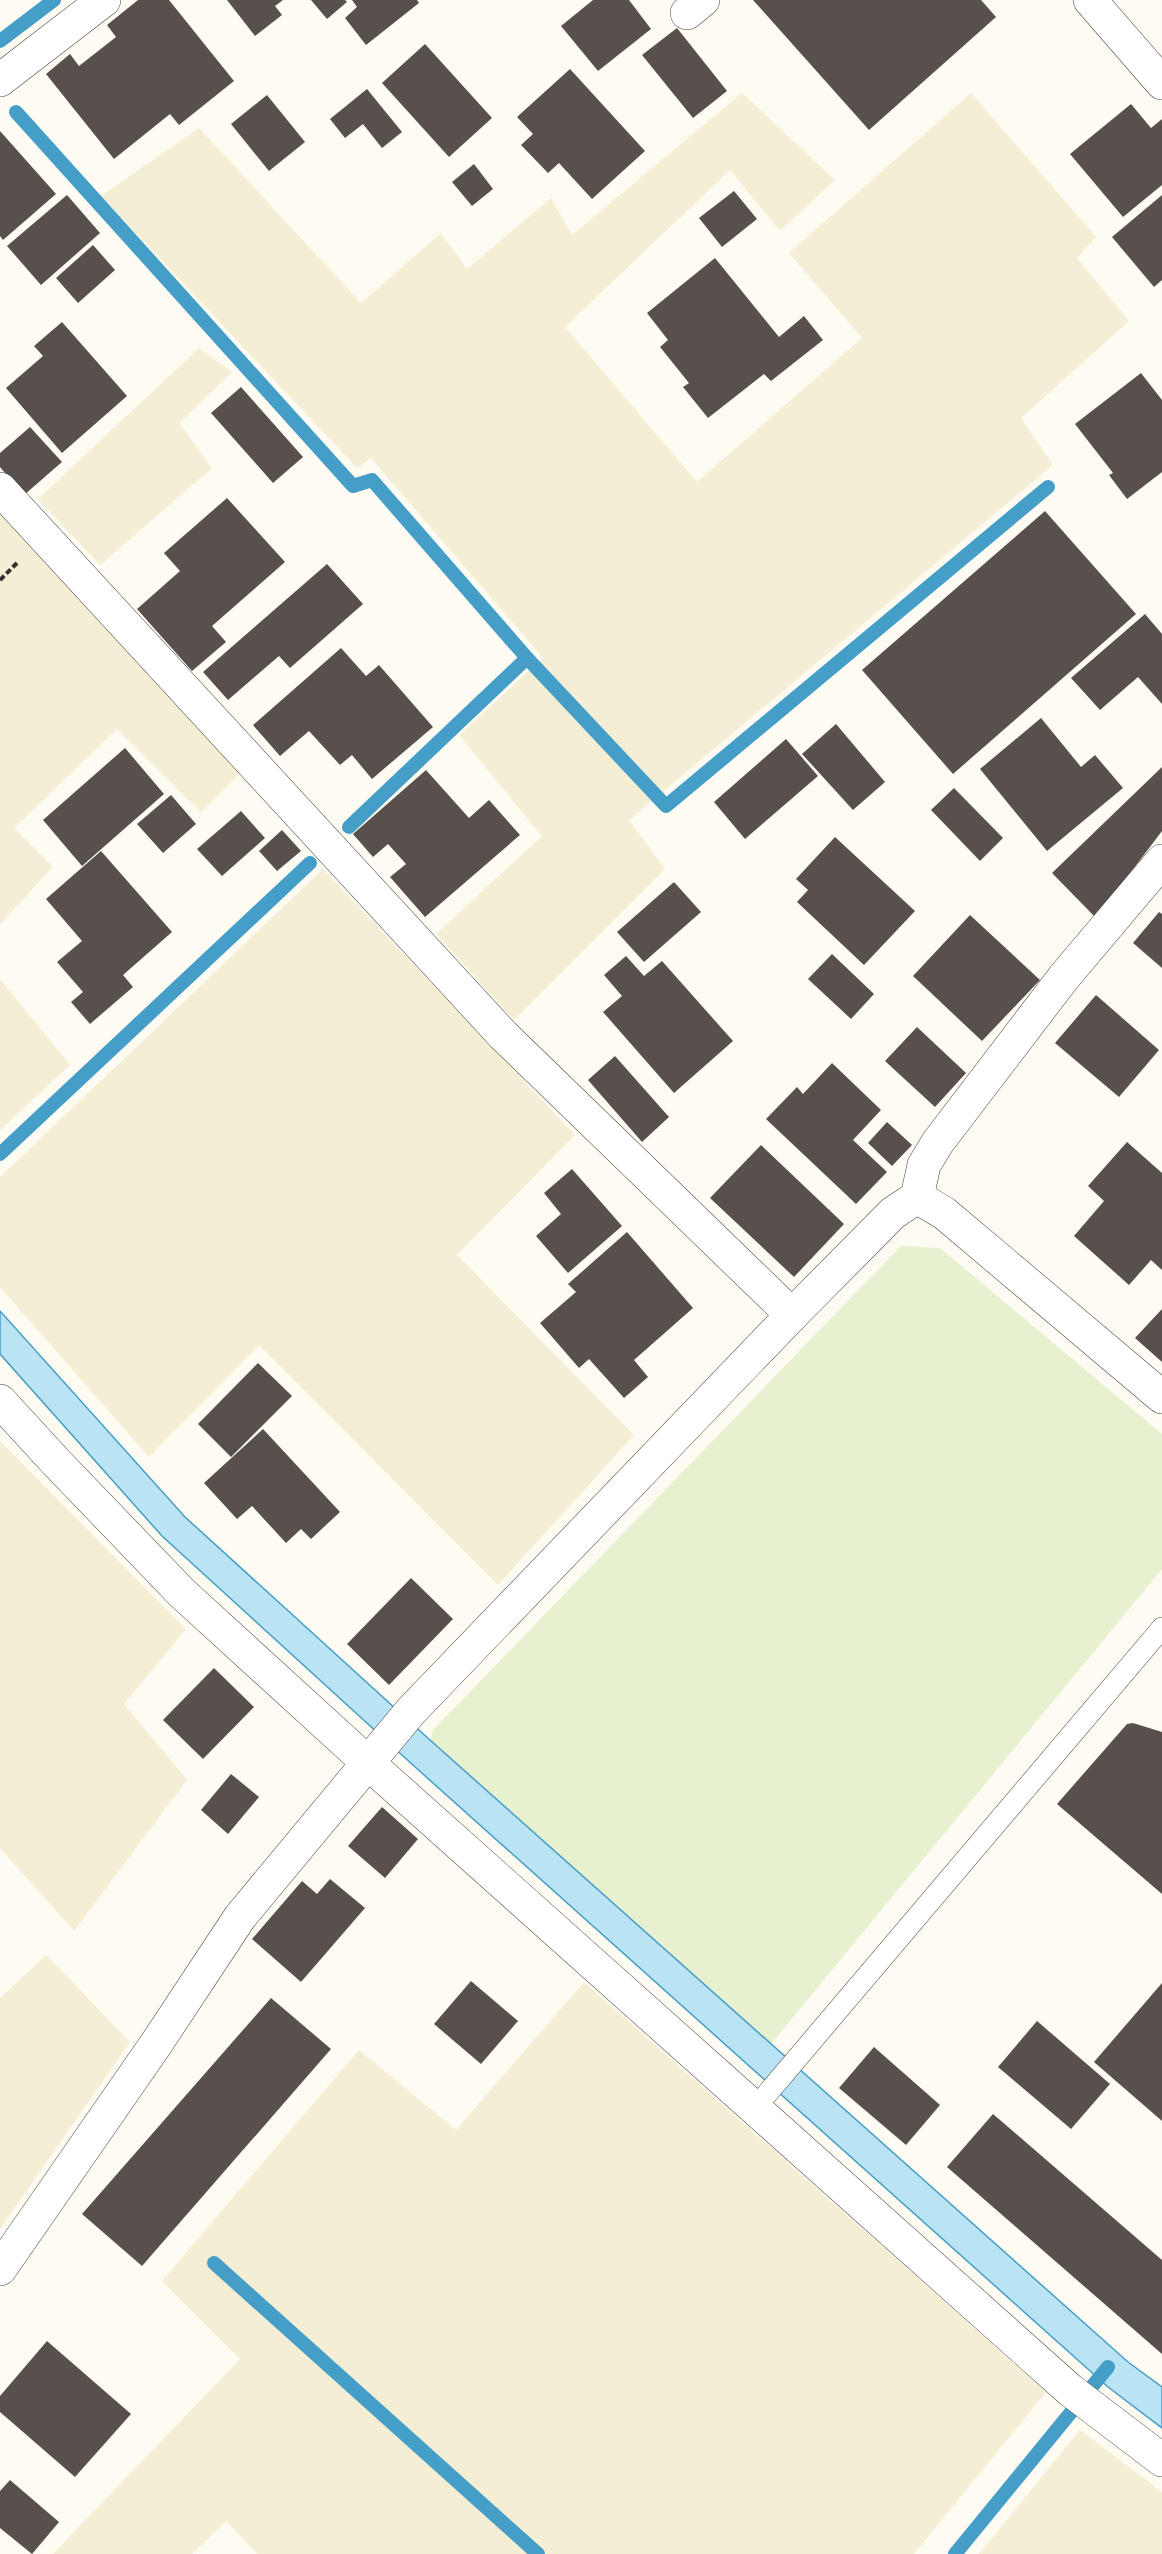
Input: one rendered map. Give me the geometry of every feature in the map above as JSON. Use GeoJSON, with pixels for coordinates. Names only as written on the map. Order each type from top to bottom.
{"type":"FeatureCollection","features":[{"type":"Feature","properties":{"kind":"street"},"geometry":{"type":"LineString","coordinates":[[0,80],[104,0]]}},
{"type":"Feature","properties":{"kind":"street"},"geometry":{"type":"LineString","coordinates":[[1090,0],[1162,83]]}},
{"type":"Feature","properties":{"kind":"street"},"geometry":{"type":"LineString","coordinates":[[0,489],[504,1035],[792,1315]]}},
{"type":"Feature","properties":{"kind":"street"},"geometry":{"type":"LineString","coordinates":[[0,2269],[156,2044],[240,1917],[373,1754],[411,1711],[792,1315],[893,1214],[917,1197],[924,1165],[938,1142],[1064,978],[1162,861]]}},
{"type":"Feature","properties":{"kind":"street"},"geometry":{"type":"LineString","coordinates":[[917,1197],[944,1213],[1162,1397]]}},
{"type":"Feature","properties":{"kind":"street"},"geometry":{"type":"LineString","coordinates":[[0,1401],[182,1593],[373,1754],[760,2102],[1082,2400],[1162,2460]]}},
{"type":"Feature","properties":{"kind":"lane"},"geometry":{"type":"LineString","coordinates":[[760,2102],[1162,1628]]}},
{"type":"Feature","properties":{"kind":"shaded area"},"geometry":{"type":"Polygon","coordinates":[[[742,93],[835,180],[780,231],[730,170],[565,327],[697,482],[862,338],[789,253],[971,93],[1096,237],[1077,258],[1129,321],[1021,418],[1053,465],[629,820],[665,869],[514,1020],[436,934],[542,836],[459,735],[543,658],[371,458],[357,468],[101,196],[199,128],[361,303],[441,233],[467,269],[551,198],[572,235],[742,93]]]}},
{"type":"Feature","properties":{"kind":"shaded area"},"geometry":{"type":"Polygon","coordinates":[[[199,348],[232,372],[179,423],[212,468],[100,565],[38,499],[199,348]]]}},
{"type":"Feature","properties":{"kind":"shaded area"},"geometry":{"type":"Polygon","coordinates":[[[0,510],[244,769],[201,812],[117,729],[14,828],[53,867],[0,924],[0,510]]]}},
{"type":"Feature","properties":{"kind":"shaded area"},"geometry":{"type":"Polygon","coordinates":[[[323,869],[575,1135],[457,1255],[634,1435],[498,1585],[259,1345],[149,1457],[0,1287],[0,1177],[323,869]]]}},
{"type":"Feature","properties":{"kind":"shaded area"},"geometry":{"type":"Polygon","coordinates":[[[0,979],[70,1065],[0,1130],[0,979]]]}},
{"type":"Feature","properties":{"kind":"shaded area"},"geometry":{"type":"Polygon","coordinates":[[[0,1441],[186,1629],[124,1704],[187,1780],[74,1931],[0,1848],[0,1441]]]}},
{"type":"Feature","properties":{"kind":"shaded area"},"geometry":{"type":"Polygon","coordinates":[[[46,1955],[130,2042],[0,2229],[0,1998],[46,1955]]]}},
{"type":"Feature","properties":{"kind":"shaded area"},"geometry":{"type":"Polygon","coordinates":[[[584,1982],[1046,2392],[914,2554],[257,2554],[226,2521],[192,2554],[53,2554],[240,2359],[162,2281],[359,2050],[456,2130],[584,1982]]]}},
{"type":"Feature","properties":{"kind":"shaded area"},"geometry":{"type":"Polygon","coordinates":[[[1080,2430],[1162,2492],[1162,2554],[979,2554],[1080,2430]]]}},
{"type":"Feature","properties":{"kind":"green space"},"geometry":{"type":"Polygon","coordinates":[[[901,1246],[940,1248],[1162,1434],[1162,1569],[771,2044],[430,1740],[433,1730],[901,1246]]]}},
{"type":"Feature","properties":{"kind":"water"},"geometry":{"type":"Polygon","coordinates":[[[0,1311],[185,1517],[430,1740],[1128,2362],[1162,2387],[1162,2428],[1108,2387],[414,1766],[162,1536],[0,1354],[0,1311]]]}},
{"type":"Feature","properties":{"kind":"building"},"geometry":{"type":"Polygon","coordinates":[[[138,0],[169,0],[234,81],[179,125],[170,114],[114,159],[46,74],[70,54],[79,66],[116,37],[107,25],[138,0]]]}},
{"type":"Feature","properties":{"kind":"building"},"geometry":{"type":"Polygon","coordinates":[[[227,0],[283,0],[275,6],[282,15],[255,36],[227,0]]]}},
{"type":"Feature","properties":{"kind":"building"},"geometry":{"type":"Polygon","coordinates":[[[311,0],[345,0],[347,2],[327,19],[311,0]]]}},
{"type":"Feature","properties":{"kind":"building"},"geometry":{"type":"Polygon","coordinates":[[[352,0],[417,0],[419,3],[366,45],[345,18],[357,7],[352,0]]]}},
{"type":"Feature","properties":{"kind":"building"},"geometry":{"type":"Polygon","coordinates":[[[593,0],[629,0],[651,29],[598,71],[561,26],[593,0]]]}},
{"type":"Feature","properties":{"kind":"building"},"geometry":{"type":"Polygon","coordinates":[[[753,0],[981,0],[996,17],[869,130],[753,0]]]}},
{"type":"Feature","properties":{"kind":"building"},"geometry":{"type":"Polygon","coordinates":[[[677,28],[727,91],[693,118],[642,55],[677,28]]]}},
{"type":"Feature","properties":{"kind":"building"},"geometry":{"type":"Polygon","coordinates":[[[425,44],[492,118],[449,157],[382,83],[425,44]]]}},
{"type":"Feature","properties":{"kind":"building"},"geometry":{"type":"Polygon","coordinates":[[[570,69],[645,151],[592,199],[559,163],[548,173],[521,145],[533,134],[517,117],[570,69]]]}},
{"type":"Feature","properties":{"kind":"building"},"geometry":{"type":"Polygon","coordinates":[[[367,89],[402,132],[382,148],[363,124],[345,138],[330,119],[367,89]]]}},
{"type":"Feature","properties":{"kind":"building"},"geometry":{"type":"Polygon","coordinates":[[[267,95],[305,142],[269,171],[231,124],[267,95]]]}},
{"type":"Feature","properties":{"kind":"building"},"geometry":{"type":"Polygon","coordinates":[[[1131,104],[1151,128],[1162,119],[1162,185],[1123,217],[1070,154],[1131,104]]]}},
{"type":"Feature","properties":{"kind":"building"},"geometry":{"type":"Polygon","coordinates":[[[0,131],[56,194],[3,240],[0,236],[0,131]]]}},
{"type":"Feature","properties":{"kind":"building"},"geometry":{"type":"Polygon","coordinates":[[[474,164],[493,189],[472,206],[452,182],[474,164]]]}},
{"type":"Feature","properties":{"kind":"building"},"geometry":{"type":"Polygon","coordinates":[[[734,191],[757,219],[722,247],[699,218],[734,191]]]}},
{"type":"Feature","properties":{"kind":"building"},"geometry":{"type":"Polygon","coordinates":[[[67,195],[100,233],[41,285],[7,246],[67,195]]]}},
{"type":"Feature","properties":{"kind":"building"},"geometry":{"type":"Polygon","coordinates":[[[1162,195],[1162,280],[1154,287],[1112,237],[1162,195]]]}},
{"type":"Feature","properties":{"kind":"building"},"geometry":{"type":"Polygon","coordinates":[[[93,245],[115,270],[78,303],[56,278],[93,245]]]}},
{"type":"Feature","properties":{"kind":"building"},"geometry":{"type":"Polygon","coordinates":[[[715,258],[779,337],[804,316],[823,340],[771,381],[764,374],[708,418],[683,387],[689,383],[660,347],[668,340],[647,313],[715,258]]]}},
{"type":"Feature","properties":{"kind":"building"},"geometry":{"type":"Polygon","coordinates":[[[62,322],[127,396],[62,453],[6,388],[43,356],[34,346],[62,322]]]}},
{"type":"Feature","properties":{"kind":"building"},"geometry":{"type":"Polygon","coordinates":[[[1141,373],[1162,400],[1162,472],[1127,499],[1109,475],[1113,473],[1075,424],[1141,373]]]}},
{"type":"Feature","properties":{"kind":"building"},"geometry":{"type":"Polygon","coordinates":[[[241,387],[303,457],[273,483],[211,413],[241,387]]]}},
{"type":"Feature","properties":{"kind":"building"},"geometry":{"type":"Polygon","coordinates":[[[30,427],[62,462],[24,495],[0,467],[0,453],[30,427]]]}},
{"type":"Feature","properties":{"kind":"building"},"geometry":{"type":"Polygon","coordinates":[[[227,498],[285,562],[212,626],[226,642],[192,671],[137,609],[180,571],[164,553],[227,498]]]}},
{"type":"Feature","properties":{"kind":"building"},"geometry":{"type":"Polygon","coordinates":[[[1045,511],[1136,614],[953,774],[862,670],[1045,511]]]}},
{"type":"Feature","properties":{"kind":"building"},"geometry":{"type":"Polygon","coordinates":[[[327,564],[363,604],[290,668],[279,656],[228,700],[203,672],[327,564]]]}},
{"type":"Feature","properties":{"kind":"building"},"geometry":{"type":"Polygon","coordinates":[[[1145,614],[1162,634],[1162,704],[1138,677],[1100,710],[1071,678],[1145,614]]]}},
{"type":"Feature","properties":{"kind":"building"},"geometry":{"type":"Polygon","coordinates":[[[341,648],[366,676],[379,665],[433,727],[372,779],[352,755],[340,765],[309,731],[280,756],[253,725],[341,648]]]}},
{"type":"Feature","properties":{"kind":"building"},"geometry":{"type":"Polygon","coordinates":[[[1041,718],[1081,767],[1095,755],[1123,788],[1047,851],[980,769],[1041,718]]]}},
{"type":"Feature","properties":{"kind":"building"},"geometry":{"type":"Polygon","coordinates":[[[836,724],[885,782],[853,810],[802,754],[836,724]]]}},
{"type":"Feature","properties":{"kind":"building"},"geometry":{"type":"Polygon","coordinates":[[[786,739],[818,776],[745,839],[714,802],[786,739]]]}},
{"type":"Feature","properties":{"kind":"building"},"geometry":{"type":"Polygon","coordinates":[[[125,748],[164,794],[82,866],[43,820],[125,748]]]}},
{"type":"Feature","properties":{"kind":"building"},"geometry":{"type":"Polygon","coordinates":[[[1162,767],[1162,831],[1096,918],[1052,873],[1162,767]]]}},
{"type":"Feature","properties":{"kind":"building"},"geometry":{"type":"Polygon","coordinates":[[[426,770],[469,818],[489,800],[520,835],[425,917],[390,877],[406,864],[388,844],[373,857],[353,834],[426,770]]]}},
{"type":"Feature","properties":{"kind":"building"},"geometry":{"type":"Polygon","coordinates":[[[954,788],[1003,838],[980,861],[931,810],[954,788]]]}},
{"type":"Feature","properties":{"kind":"building"},"geometry":{"type":"Polygon","coordinates":[[[171,795],[196,824],[163,853],[137,824],[171,795]]]}},
{"type":"Feature","properties":{"kind":"building"},"geometry":{"type":"Polygon","coordinates":[[[241,811],[265,838],[222,876],[197,849],[241,811]]]}},
{"type":"Feature","properties":{"kind":"building"},"geometry":{"type":"Polygon","coordinates":[[[282,830],[301,851],[277,871],[259,851],[282,830]]]}},
{"type":"Feature","properties":{"kind":"building"},"geometry":{"type":"Polygon","coordinates":[[[835,837],[915,911],[864,965],[797,902],[808,890],[796,879],[835,837]]]}},
{"type":"Feature","properties":{"kind":"building"},"geometry":{"type":"Polygon","coordinates":[[[101,851],[172,932],[123,975],[133,987],[90,1024],[71,1002],[83,992],[57,962],[82,941],[46,899],[101,851]]]}},
{"type":"Feature","properties":{"kind":"building"},"geometry":{"type":"Polygon","coordinates":[[[674,882],[701,912],[644,962],[617,932],[674,882]]]}},
{"type":"Feature","properties":{"kind":"building"},"geometry":{"type":"Polygon","coordinates":[[[1159,912],[1162,914],[1162,968],[1133,943],[1159,912]]]}},
{"type":"Feature","properties":{"kind":"building"},"geometry":{"type":"Polygon","coordinates":[[[970,915],[1040,980],[982,1041],[913,976],[970,915]]]}},
{"type":"Feature","properties":{"kind":"building"},"geometry":{"type":"Polygon","coordinates":[[[832,954],[874,994],[851,1019],[808,979],[832,954]]]}},
{"type":"Feature","properties":{"kind":"building"},"geometry":{"type":"Polygon","coordinates":[[[626,956],[644,976],[662,961],[733,1041],[674,1093],[603,1012],[622,996],[604,975],[626,956]]]}},
{"type":"Feature","properties":{"kind":"building"},"geometry":{"type":"Polygon","coordinates":[[[1096,995],[1159,1050],[1119,1097],[1055,1043],[1096,995]]]}},
{"type":"Feature","properties":{"kind":"building"},"geometry":{"type":"Polygon","coordinates":[[[917,1027],[966,1073],[935,1107],[885,1061],[917,1027]]]}},
{"type":"Feature","properties":{"kind":"building"},"geometry":{"type":"Polygon","coordinates":[[[615,1056],[669,1117],[642,1142],[588,1080],[615,1056]]]}},
{"type":"Feature","properties":{"kind":"building"},"geometry":{"type":"Polygon","coordinates":[[[832,1063],[881,1110],[853,1140],[887,1172],[856,1204],[766,1119],[797,1087],[803,1094],[832,1063]]]}},
{"type":"Feature","properties":{"kind":"building"},"geometry":{"type":"Polygon","coordinates":[[[887,1122],[912,1145],[892,1166],[868,1143],[887,1122]]]}},
{"type":"Feature","properties":{"kind":"building"},"geometry":{"type":"Polygon","coordinates":[[[1127,1142],[1162,1173],[1162,1270],[1151,1260],[1129,1285],[1074,1236],[1104,1201],[1088,1186],[1127,1142]]]}},
{"type":"Feature","properties":{"kind":"building"},"geometry":{"type":"Polygon","coordinates":[[[761,1145],[844,1224],[794,1277],[710,1198],[761,1145]]]}},
{"type":"Feature","properties":{"kind":"building"},"geometry":{"type":"Polygon","coordinates":[[[572,1169],[622,1226],[568,1273],[536,1236],[561,1214],[544,1193],[572,1169]]]}},
{"type":"Feature","properties":{"kind":"building"},"geometry":{"type":"Polygon","coordinates":[[[627,1232],[693,1308],[634,1360],[648,1377],[624,1398],[589,1359],[579,1368],[540,1323],[576,1292],[568,1284],[627,1232]]]}},
{"type":"Feature","properties":{"kind":"building"},"geometry":{"type":"Polygon","coordinates":[[[1162,1309],[1162,1362],[1135,1338],[1162,1309]]]}},
{"type":"Feature","properties":{"kind":"building"},"geometry":{"type":"Polygon","coordinates":[[[258,1363],[292,1396],[231,1457],[198,1424],[258,1363]]]}},
{"type":"Feature","properties":{"kind":"building"},"geometry":{"type":"Polygon","coordinates":[[[263,1429],[340,1512],[311,1539],[301,1529],[286,1543],[252,1506],[237,1519],[204,1483],[263,1429]]]}},
{"type":"Feature","properties":{"kind":"building"},"geometry":{"type":"Polygon","coordinates":[[[411,1578],[453,1619],[389,1685],[347,1644],[411,1578]]]}},
{"type":"Feature","properties":{"kind":"building"},"geometry":{"type":"Polygon","coordinates":[[[214,1668],[254,1707],[203,1759],[163,1720],[214,1668]]]}},
{"type":"Feature","properties":{"kind":"building"},"geometry":{"type":"Polygon","coordinates":[[[1133,1723],[1162,1732],[1162,1894],[1057,1804],[1127,1724],[1133,1723]]]}},
{"type":"Feature","properties":{"kind":"building"},"geometry":{"type":"Polygon","coordinates":[[[231,1774],[259,1797],[228,1834],[201,1810],[231,1774]]]}},
{"type":"Feature","properties":{"kind":"building"},"geometry":{"type":"Polygon","coordinates":[[[382,1807],[418,1839],[385,1878],[348,1846],[382,1807]]]}},
{"type":"Feature","properties":{"kind":"building"},"geometry":{"type":"Polygon","coordinates":[[[330,1879],[365,1908],[301,1982],[252,1939],[302,1881],[317,1894],[330,1879]]]}},
{"type":"Feature","properties":{"kind":"building"},"geometry":{"type":"Polygon","coordinates":[[[471,1981],[518,2021],[481,2064],[434,2024],[471,1981]]]}},
{"type":"Feature","properties":{"kind":"building"},"geometry":{"type":"Polygon","coordinates":[[[1162,1983],[1162,2121],[1094,2062],[1162,1983]]]}},
{"type":"Feature","properties":{"kind":"building"},"geometry":{"type":"Polygon","coordinates":[[[271,1998],[331,2049],[142,2266],[82,2214],[271,1998]]]}},
{"type":"Feature","properties":{"kind":"building"},"geometry":{"type":"Polygon","coordinates":[[[1037,2021],[1110,2084],[1071,2129],[998,2067],[1037,2021]]]}},
{"type":"Feature","properties":{"kind":"building"},"geometry":{"type":"Polygon","coordinates":[[[874,2047],[940,2105],[906,2145],[839,2088],[874,2047]]]}},
{"type":"Feature","properties":{"kind":"building"},"geometry":{"type":"Polygon","coordinates":[[[993,2114],[1162,2260],[1162,2354],[947,2167],[993,2114]]]}},
{"type":"Feature","properties":{"kind":"building"},"geometry":{"type":"Polygon","coordinates":[[[47,2341],[131,2414],[75,2477],[0,2412],[0,2396],[47,2341]]]}},
{"type":"Feature","properties":{"kind":"building"},"geometry":{"type":"Polygon","coordinates":[[[10,2480],[59,2522],[32,2554],[0,2528],[0,2491],[10,2480]]]}},
{"type":"Feature","properties":{"kind":"waterway"},"geometry":{"type":"LineString","coordinates":[[0,41],[54,0]]}},
{"type":"Feature","properties":{"kind":"waterway"},"geometry":{"type":"LineString","coordinates":[[16,112],[353,486],[372,480],[527,658]]}},
{"type":"Feature","properties":{"kind":"waterway"},"geometry":{"type":"LineString","coordinates":[[349,827],[527,658],[666,806],[1048,487]]}},
{"type":"Feature","properties":{"kind":"waterway"},"geometry":{"type":"LineString","coordinates":[[0,1154],[310,863]]}},
{"type":"Feature","properties":{"kind":"waterway"},"geometry":{"type":"LineString","coordinates":[[214,2263],[538,2554]]}},
{"type":"Feature","properties":{"kind":"waterway"},"geometry":{"type":"LineString","coordinates":[[955,2554],[1108,2367]]}}]}
